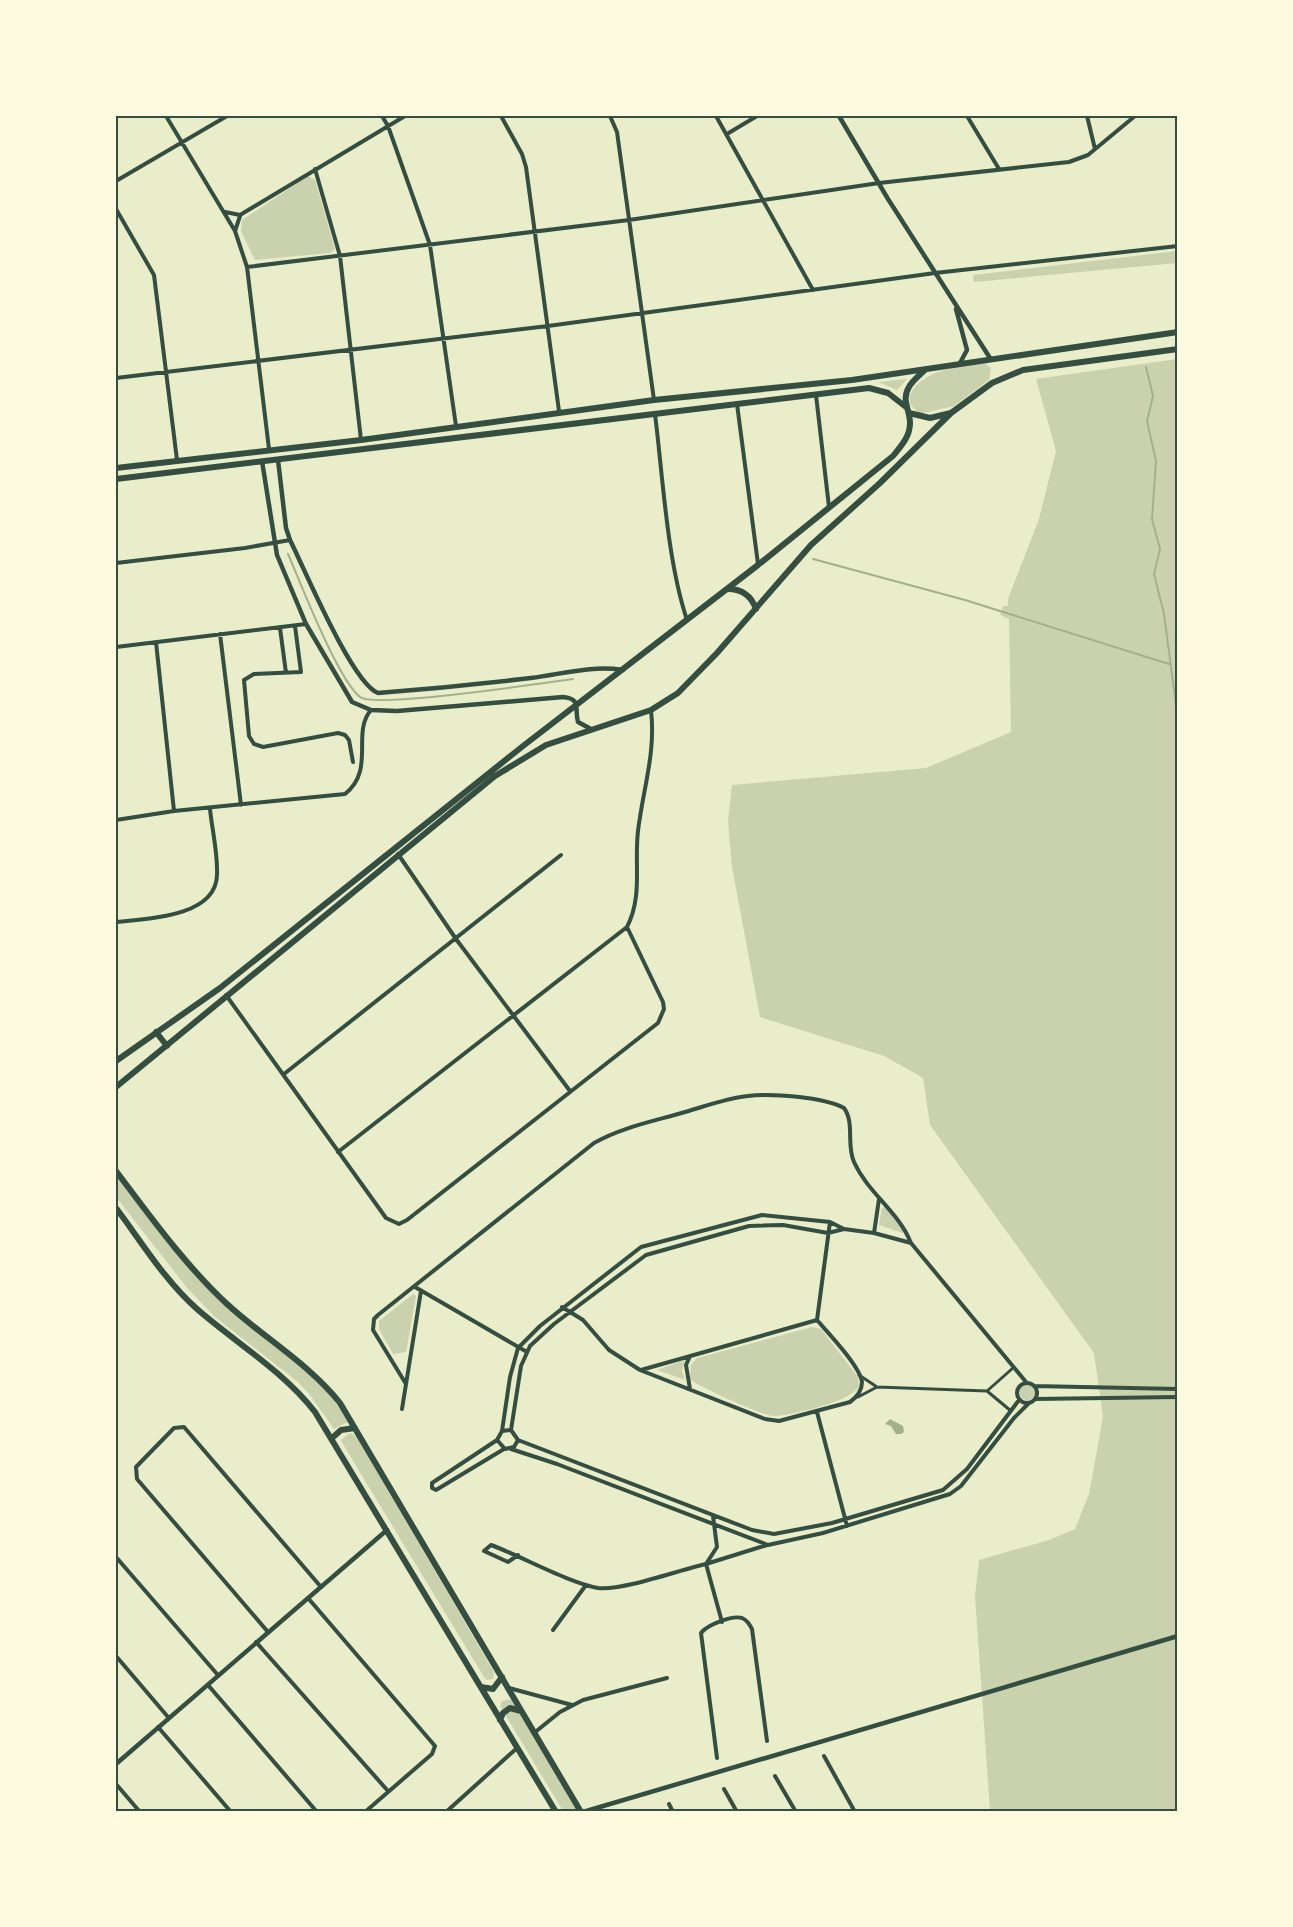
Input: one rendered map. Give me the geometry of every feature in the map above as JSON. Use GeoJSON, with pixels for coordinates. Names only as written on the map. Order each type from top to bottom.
{"type":"FeatureCollection","features":[{"type":"Feature","properties":{"kind":"main road"},"geometry":{"type":"LineString","coordinates":[[116,468],[361,440],[559,411],[925,370],[990,358],[1178,332]]}},
{"type":"Feature","properties":{"kind":"main road"},"geometry":{"type":"LineString","coordinates":[[116,1087],[396,851],[522,758],[546,745],[651,710],[690,682],[811,545],[880,483],[951,413],[992,383],[1023,370],[1178,349]]}},
{"type":"Feature","properties":{"kind":"main road"},"geometry":{"type":"LineString","coordinates":[[116,1061],[220,988],[396,851],[893,456],[907,437],[908,410],[905,398],[910,385],[925,370]]}},
{"type":"Feature","properties":{"kind":"main road"},"geometry":{"type":"LineString","coordinates":[[116,479],[869,388],[888,393],[908,410],[930,418],[951,413]]}},
{"type":"Feature","properties":{"kind":"main road"},"geometry":{"type":"LineString","coordinates":[[728,589],[744,592],[752,600],[756,609]]}},
{"type":"Feature","properties":{"kind":"main road"},"geometry":{"type":"LineString","coordinates":[[156,1032],[167,1046]]}},
{"type":"Feature","properties":{"kind":"main road"},"geometry":{"type":"LineString","coordinates":[[116,1171],[210,1287],[236,1311],[306,1366],[340,1403],[582,1812]]}},
{"type":"Feature","properties":{"kind":"main road"},"geometry":{"type":"LineString","coordinates":[[116,1208],[194,1307],[301,1394],[332,1438],[556,1812]]}},
{"type":"Feature","properties":{"kind":"main road"},"geometry":{"type":"LineString","coordinates":[[332,1438],[340,1430],[355,1428]]}},
{"type":"Feature","properties":{"kind":"main road"},"geometry":{"type":"LineString","coordinates":[[480,1686],[493,1689],[502,1677]]}},
{"type":"Feature","properties":{"kind":"main road"},"geometry":{"type":"LineString","coordinates":[[500,1720],[503,1713],[510,1708],[521,1712]]}},
{"type":"Feature","properties":{"kind":"street"},"geometry":{"type":"LineString","coordinates":[[166,116],[236,231],[247,267],[260,359],[269,449]]}},
{"type":"Feature","properties":{"kind":"street"},"geometry":{"type":"LineString","coordinates":[[116,181],[227,116]]}},
{"type":"Feature","properties":{"kind":"street"},"geometry":{"type":"LineString","coordinates":[[382,116],[388,126],[430,245],[456,426]]}},
{"type":"Feature","properties":{"kind":"street"},"geometry":{"type":"LineString","coordinates":[[225,212],[240,215],[405,116]]}},
{"type":"Feature","properties":{"kind":"street"},"geometry":{"type":"LineString","coordinates":[[501,116],[519,148],[526,167],[559,411]]}},
{"type":"Feature","properties":{"kind":"street"},"geometry":{"type":"LineString","coordinates":[[610,116],[617,132],[654,400]]}},
{"type":"Feature","properties":{"kind":"street"},"geometry":{"type":"LineString","coordinates":[[716,116],[813,290]]}},
{"type":"Feature","properties":{"kind":"street"},"geometry":{"type":"LineString","coordinates":[[727,134],[757,116]]}},
{"type":"Feature","properties":{"kind":"street"},"geometry":{"type":"LineString","coordinates":[[839,116],[990,358]]}},
{"type":"Feature","properties":{"kind":"street"},"geometry":{"type":"LineString","coordinates":[[967,116],[999,169]]}},
{"type":"Feature","properties":{"kind":"street"},"geometry":{"type":"LineString","coordinates":[[1087,116],[1095,150]]}},
{"type":"Feature","properties":{"kind":"street"},"geometry":{"type":"LineString","coordinates":[[247,267],[765,202],[879,183],[1069,162],[1081,159],[1095,150],[1135,116]]}},
{"type":"Feature","properties":{"kind":"street"},"geometry":{"type":"LineString","coordinates":[[315,169],[340,256],[361,440]]}},
{"type":"Feature","properties":{"kind":"street"},"geometry":{"type":"LineString","coordinates":[[116,209],[154,275],[168,372],[177,461]]}},
{"type":"Feature","properties":{"kind":"street"},"geometry":{"type":"LineString","coordinates":[[236,231],[240,215]]}},
{"type":"Feature","properties":{"kind":"street"},"geometry":{"type":"LineString","coordinates":[[116,378],[548,326],[935,273],[1178,246]]}},
{"type":"Feature","properties":{"kind":"street"},"geometry":{"type":"LineString","coordinates":[[955,304],[967,350],[960,363]]}},
{"type":"Feature","properties":{"kind":"street"},"geometry":{"type":"LineString","coordinates":[[816,394],[829,508]]}},
{"type":"Feature","properties":{"kind":"street"},"geometry":{"type":"LineString","coordinates":[[737,404],[758,565]]}},
{"type":"Feature","properties":{"kind":"street"},"geometry":{"type":"LineString","coordinates":[[655,413],[667,514],[681,600],[687,621]]}},
{"type":"Feature","properties":{"kind":"street"},"geometry":{"type":"LineString","coordinates":[[278,460],[286,528],[290,540],[353,667],[372,691],[378,693],[432,689],[601,667],[623,670]]}},
{"type":"Feature","properties":{"kind":"street"},"geometry":{"type":"LineString","coordinates":[[262,461],[274,543],[306,624],[352,702],[371,710],[435,710],[563,697],[571,698],[579,705],[578,722],[591,729]]}},
{"type":"Feature","properties":{"kind":"street"},"geometry":{"type":"LineString","coordinates":[[116,563],[290,540]]}},
{"type":"Feature","properties":{"kind":"street"},"geometry":{"type":"LineString","coordinates":[[116,647],[306,624]]}},
{"type":"Feature","properties":{"kind":"street"},"geometry":{"type":"LineString","coordinates":[[295,626],[301,672],[254,675],[244,680],[249,736],[254,744],[263,747],[338,733],[345,735],[349,740],[353,762]]}},
{"type":"Feature","properties":{"kind":"street"},"geometry":{"type":"LineString","coordinates":[[280,628],[286,673]]}},
{"type":"Feature","properties":{"kind":"street"},"geometry":{"type":"LineString","coordinates":[[220,634],[241,805]]}},
{"type":"Feature","properties":{"kind":"street"},"geometry":{"type":"LineString","coordinates":[[156,642],[174,811]]}},
{"type":"Feature","properties":{"kind":"street"},"geometry":{"type":"LineString","coordinates":[[116,820],[174,811],[345,794],[359,778],[364,718],[371,710]]}},
{"type":"Feature","properties":{"kind":"street"},"geometry":{"type":"LineString","coordinates":[[338,1152],[627,927],[638,896],[639,828],[653,751],[651,710]]}},
{"type":"Feature","properties":{"kind":"street"},"geometry":{"type":"LineString","coordinates":[[116,922],[169,915],[204,902],[211,895],[217,877],[210,809]]}},
{"type":"Feature","properties":{"kind":"street"},"geometry":{"type":"LineString","coordinates":[[396,851],[456,939],[570,1091]]}},
{"type":"Feature","properties":{"kind":"street"},"geometry":{"type":"LineString","coordinates":[[284,1074],[561,855]]}},
{"type":"Feature","properties":{"kind":"street"},"geometry":{"type":"LineString","coordinates":[[226,995],[386,1218],[392,1223],[399,1224],[658,1023],[664,1009],[663,1002],[627,927]]}},
{"type":"Feature","properties":{"kind":"street"},"geometry":{"type":"LineString","coordinates":[[406,1384],[372,1324],[378,1315],[594,1143],[616,1132],[722,1101],[748,1096],[800,1098],[844,1108],[850,1121],[849,1146],[852,1160],[861,1177],[893,1212],[911,1243],[1026,1382],[1034,1386],[1178,1389]]}},
{"type":"Feature","properties":{"kind":"street"},"geometry":{"type":"LineString","coordinates":[[874,1233],[879,1198]]}},
{"type":"Feature","properties":{"kind":"street"},"geometry":{"type":"LineString","coordinates":[[518,1440],[507,1449],[436,1490],[432,1488],[432,1483],[497,1440],[502,1431],[510,1377],[518,1348],[527,1336],[641,1247],[652,1242],[762,1215],[830,1222],[844,1229],[874,1233],[911,1243]]}},
{"type":"Feature","properties":{"kind":"street"},"geometry":{"type":"LineString","coordinates":[[830,1222],[817,1320],[859,1375],[862,1383],[858,1396]]}},
{"type":"Feature","properties":{"kind":"street"},"geometry":{"type":"LineString","coordinates":[[844,1229],[828,1233],[783,1225],[749,1226],[656,1251],[636,1262],[539,1336],[527,1352],[521,1366],[512,1430],[518,1440],[767,1534],[845,1518],[943,1490],[967,1469],[1019,1400],[1017,1389],[1026,1382]]}},
{"type":"Feature","properties":{"kind":"street"},"geometry":{"type":"LineString","coordinates":[[415,1287],[527,1352]]}},
{"type":"Feature","properties":{"kind":"street"},"geometry":{"type":"LineString","coordinates":[[402,1409],[421,1291]]}},
{"type":"Feature","properties":{"kind":"street"},"geometry":{"type":"LineString","coordinates":[[562,1307],[583,1320],[609,1350],[640,1370],[765,1419],[779,1421],[817,1412],[850,1402],[877,1387],[987,1391],[1011,1411]]}},
{"type":"Feature","properties":{"kind":"street"},"geometry":{"type":"LineString","coordinates":[[640,1370],[817,1320]]}},
{"type":"Feature","properties":{"kind":"street"},"geometry":{"type":"LineString","coordinates":[[690,1390],[686,1365],[691,1355]]}},
{"type":"Feature","properties":{"kind":"street"},"geometry":{"type":"LineString","coordinates":[[987,1391],[1013,1368]]}},
{"type":"Feature","properties":{"kind":"street"},"geometry":{"type":"LineString","coordinates":[[859,1375],[877,1387]]}},
{"type":"Feature","properties":{"kind":"street"},"geometry":{"type":"LineString","coordinates":[[1034,1386],[1037,1392],[1035,1399]]}},
{"type":"Feature","properties":{"kind":"street"},"geometry":{"type":"LineString","coordinates":[[518,1555],[515,1560],[508,1562],[484,1551],[491,1545],[518,1555],[586,1585],[600,1588],[614,1587],[847,1526],[950,1494],[960,1486],[1014,1418],[1035,1399],[1178,1397]]}},
{"type":"Feature","properties":{"kind":"street"},"geometry":{"type":"LineString","coordinates":[[1019,1400],[1029,1403]]}},
{"type":"Feature","properties":{"kind":"street"},"geometry":{"type":"LineString","coordinates":[[817,1412],[847,1526]]}},
{"type":"Feature","properties":{"kind":"street"},"geometry":{"type":"LineString","coordinates":[[268,1632],[141,1486],[135,1472],[136,1467],[174,1428],[184,1427],[321,1587]]}},
{"type":"Feature","properties":{"kind":"street"},"geometry":{"type":"LineString","coordinates":[[502,1431],[512,1430]]}},
{"type":"Feature","properties":{"kind":"street"},"geometry":{"type":"LineString","coordinates":[[497,1440],[507,1449],[557,1464],[716,1527],[768,1545]]}},
{"type":"Feature","properties":{"kind":"street"},"geometry":{"type":"LineString","coordinates":[[706,1563],[716,1552],[716,1527],[712,1515]]}},
{"type":"Feature","properties":{"kind":"street"},"geometry":{"type":"LineString","coordinates":[[116,1762],[387,1530]]}},
{"type":"Feature","properties":{"kind":"street"},"geometry":{"type":"LineString","coordinates":[[116,1557],[217,1674]]}},
{"type":"Feature","properties":{"kind":"street"},"geometry":{"type":"LineString","coordinates":[[706,1563],[722,1622]]}},
{"type":"Feature","properties":{"kind":"street"},"geometry":{"type":"LineString","coordinates":[[553,1630],[586,1585]]}},
{"type":"Feature","properties":{"kind":"street"},"geometry":{"type":"LineString","coordinates":[[308,1598],[435,1746],[432,1754],[364,1812]]}},
{"type":"Feature","properties":{"kind":"street"},"geometry":{"type":"LineString","coordinates":[[717,1758],[701,1633],[706,1627],[739,1617],[744,1619],[752,1629],[767,1741]]}},
{"type":"Feature","properties":{"kind":"street"},"geometry":{"type":"LineString","coordinates":[[582,1812],[1178,1636]]}},
{"type":"Feature","properties":{"kind":"street"},"geometry":{"type":"LineString","coordinates":[[256,1642],[388,1791]]}},
{"type":"Feature","properties":{"kind":"street"},"geometry":{"type":"LineString","coordinates":[[116,1656],[168,1717]]}},
{"type":"Feature","properties":{"kind":"street"},"geometry":{"type":"LineString","coordinates":[[534,1734],[572,1705],[667,1678]]}},
{"type":"Feature","properties":{"kind":"street"},"geometry":{"type":"LineString","coordinates":[[207,1684],[317,1812]]}},
{"type":"Feature","properties":{"kind":"street"},"geometry":{"type":"LineString","coordinates":[[509,1688],[572,1705]]}},
{"type":"Feature","properties":{"kind":"street"},"geometry":{"type":"LineString","coordinates":[[158,1727],[231,1812]]}},
{"type":"Feature","properties":{"kind":"street"},"geometry":{"type":"LineString","coordinates":[[446,1812],[517,1748]]}},
{"type":"Feature","properties":{"kind":"street"},"geometry":{"type":"LineString","coordinates":[[824,1756],[855,1812]]}},
{"type":"Feature","properties":{"kind":"street"},"geometry":{"type":"LineString","coordinates":[[775,1776],[796,1812]]}},
{"type":"Feature","properties":{"kind":"street"},"geometry":{"type":"LineString","coordinates":[[116,1784],[140,1812]]}},
{"type":"Feature","properties":{"kind":"street"},"geometry":{"type":"LineString","coordinates":[[724,1789],[737,1812]]}},
{"type":"Feature","properties":{"kind":"street"},"geometry":{"type":"LineString","coordinates":[[669,1804],[673,1812]]}},
{"type":"Feature","properties":{"kind":"shaded area"},"geometry":{"type":"Polygon","coordinates":[[[308,176],[315,180],[335,249],[330,253],[255,260],[241,231],[242,220],[308,176]]]}},
{"type":"Feature","properties":{"kind":"shaded area"},"geometry":{"type":"Polygon","coordinates":[[[1177,251],[1177,263],[974,282],[973,275],[1177,251]]]}},
{"type":"Feature","properties":{"kind":"shaded area"},"geometry":{"type":"Polygon","coordinates":[[[1177,359],[1177,1811],[990,1811],[975,1596],[979,1560],[1049,1540],[1075,1529],[1089,1494],[1103,1417],[1094,1353],[930,1125],[923,1078],[884,1056],[760,1017],[732,867],[728,822],[732,785],[926,768],[1011,732],[1009,619],[1000,615],[1003,606],[1008,606],[1008,599],[1039,519],[1056,451],[1036,379],[1177,359]]]}},
{"type":"Feature","properties":{"kind":"shaded area"},"geometry":{"type":"Polygon","coordinates":[[[984,363],[991,368],[989,380],[954,406],[919,414],[910,404],[910,395],[915,387],[932,375],[953,368],[984,363]]]}},
{"type":"Feature","properties":{"kind":"shaded area"},"geometry":{"type":"Polygon","coordinates":[[[907,379],[897,390],[878,382],[907,379]]]}},
{"type":"Feature","properties":{"kind":"shaded area"},"geometry":{"type":"Polygon","coordinates":[[[116,1174],[179,1256],[206,1287],[237,1316],[322,1386],[348,1422],[334,1429],[298,1382],[215,1317],[188,1289],[116,1197],[116,1174]]]}},
{"type":"Feature","properties":{"kind":"shaded area"},"geometry":{"type":"Polygon","coordinates":[[[885,1207],[903,1233],[879,1225],[882,1208],[885,1207]]]}},
{"type":"Feature","properties":{"kind":"shaded area"},"geometry":{"type":"Polygon","coordinates":[[[413,1294],[416,1296],[406,1352],[393,1354],[379,1329],[379,1321],[413,1294]]]}},
{"type":"Feature","properties":{"kind":"shaded area"},"geometry":{"type":"Polygon","coordinates":[[[812,1327],[821,1329],[858,1377],[859,1386],[854,1392],[834,1402],[774,1416],[758,1412],[690,1379],[691,1365],[697,1358],[812,1327]]]}},
{"type":"Feature","properties":{"kind":"shaded area"},"geometry":{"type":"Polygon","coordinates":[[[685,1360],[682,1371],[685,1380],[657,1370],[685,1360]]]}},
{"type":"Feature","properties":{"kind":"shaded area"},"geometry":{"type":"Polygon","coordinates":[[[1027,1384],[1033,1386],[1035,1392],[1033,1398],[1027,1400],[1021,1398],[1019,1392],[1021,1386],[1027,1384]]]}},
{"type":"Feature","properties":{"kind":"shaded area"},"geometry":{"type":"Polygon","coordinates":[[[890,1419],[903,1426],[904,1432],[896,1434],[891,1426],[885,1424],[890,1419]]]}},
{"type":"Feature","properties":{"kind":"shaded area"},"geometry":{"type":"Polygon","coordinates":[[[350,1433],[356,1436],[494,1672],[493,1679],[487,1680],[484,1677],[344,1446],[341,1440],[350,1433]]]}},
{"type":"Feature","properties":{"kind":"shaded area"},"geometry":{"type":"Polygon","coordinates":[[[512,1699],[579,1811],[563,1811],[500,1706],[502,1701],[512,1699]]]}},
{"type":"Feature","properties":{"kind":"waterway"},"geometry":{"type":"LineString","coordinates":[[1146,367],[1153,396],[1147,421],[1156,461],[1152,519],[1160,549],[1154,574],[1164,614],[1178,720]]}},
{"type":"Feature","properties":{"kind":"waterway"},"geometry":{"type":"LineString","coordinates":[[288,554],[341,672],[360,697],[372,700],[426,698],[573,679]]}},
{"type":"Feature","properties":{"kind":"waterway"},"geometry":{"type":"LineString","coordinates":[[813,559],[965,600],[1169,664]]}}]}
